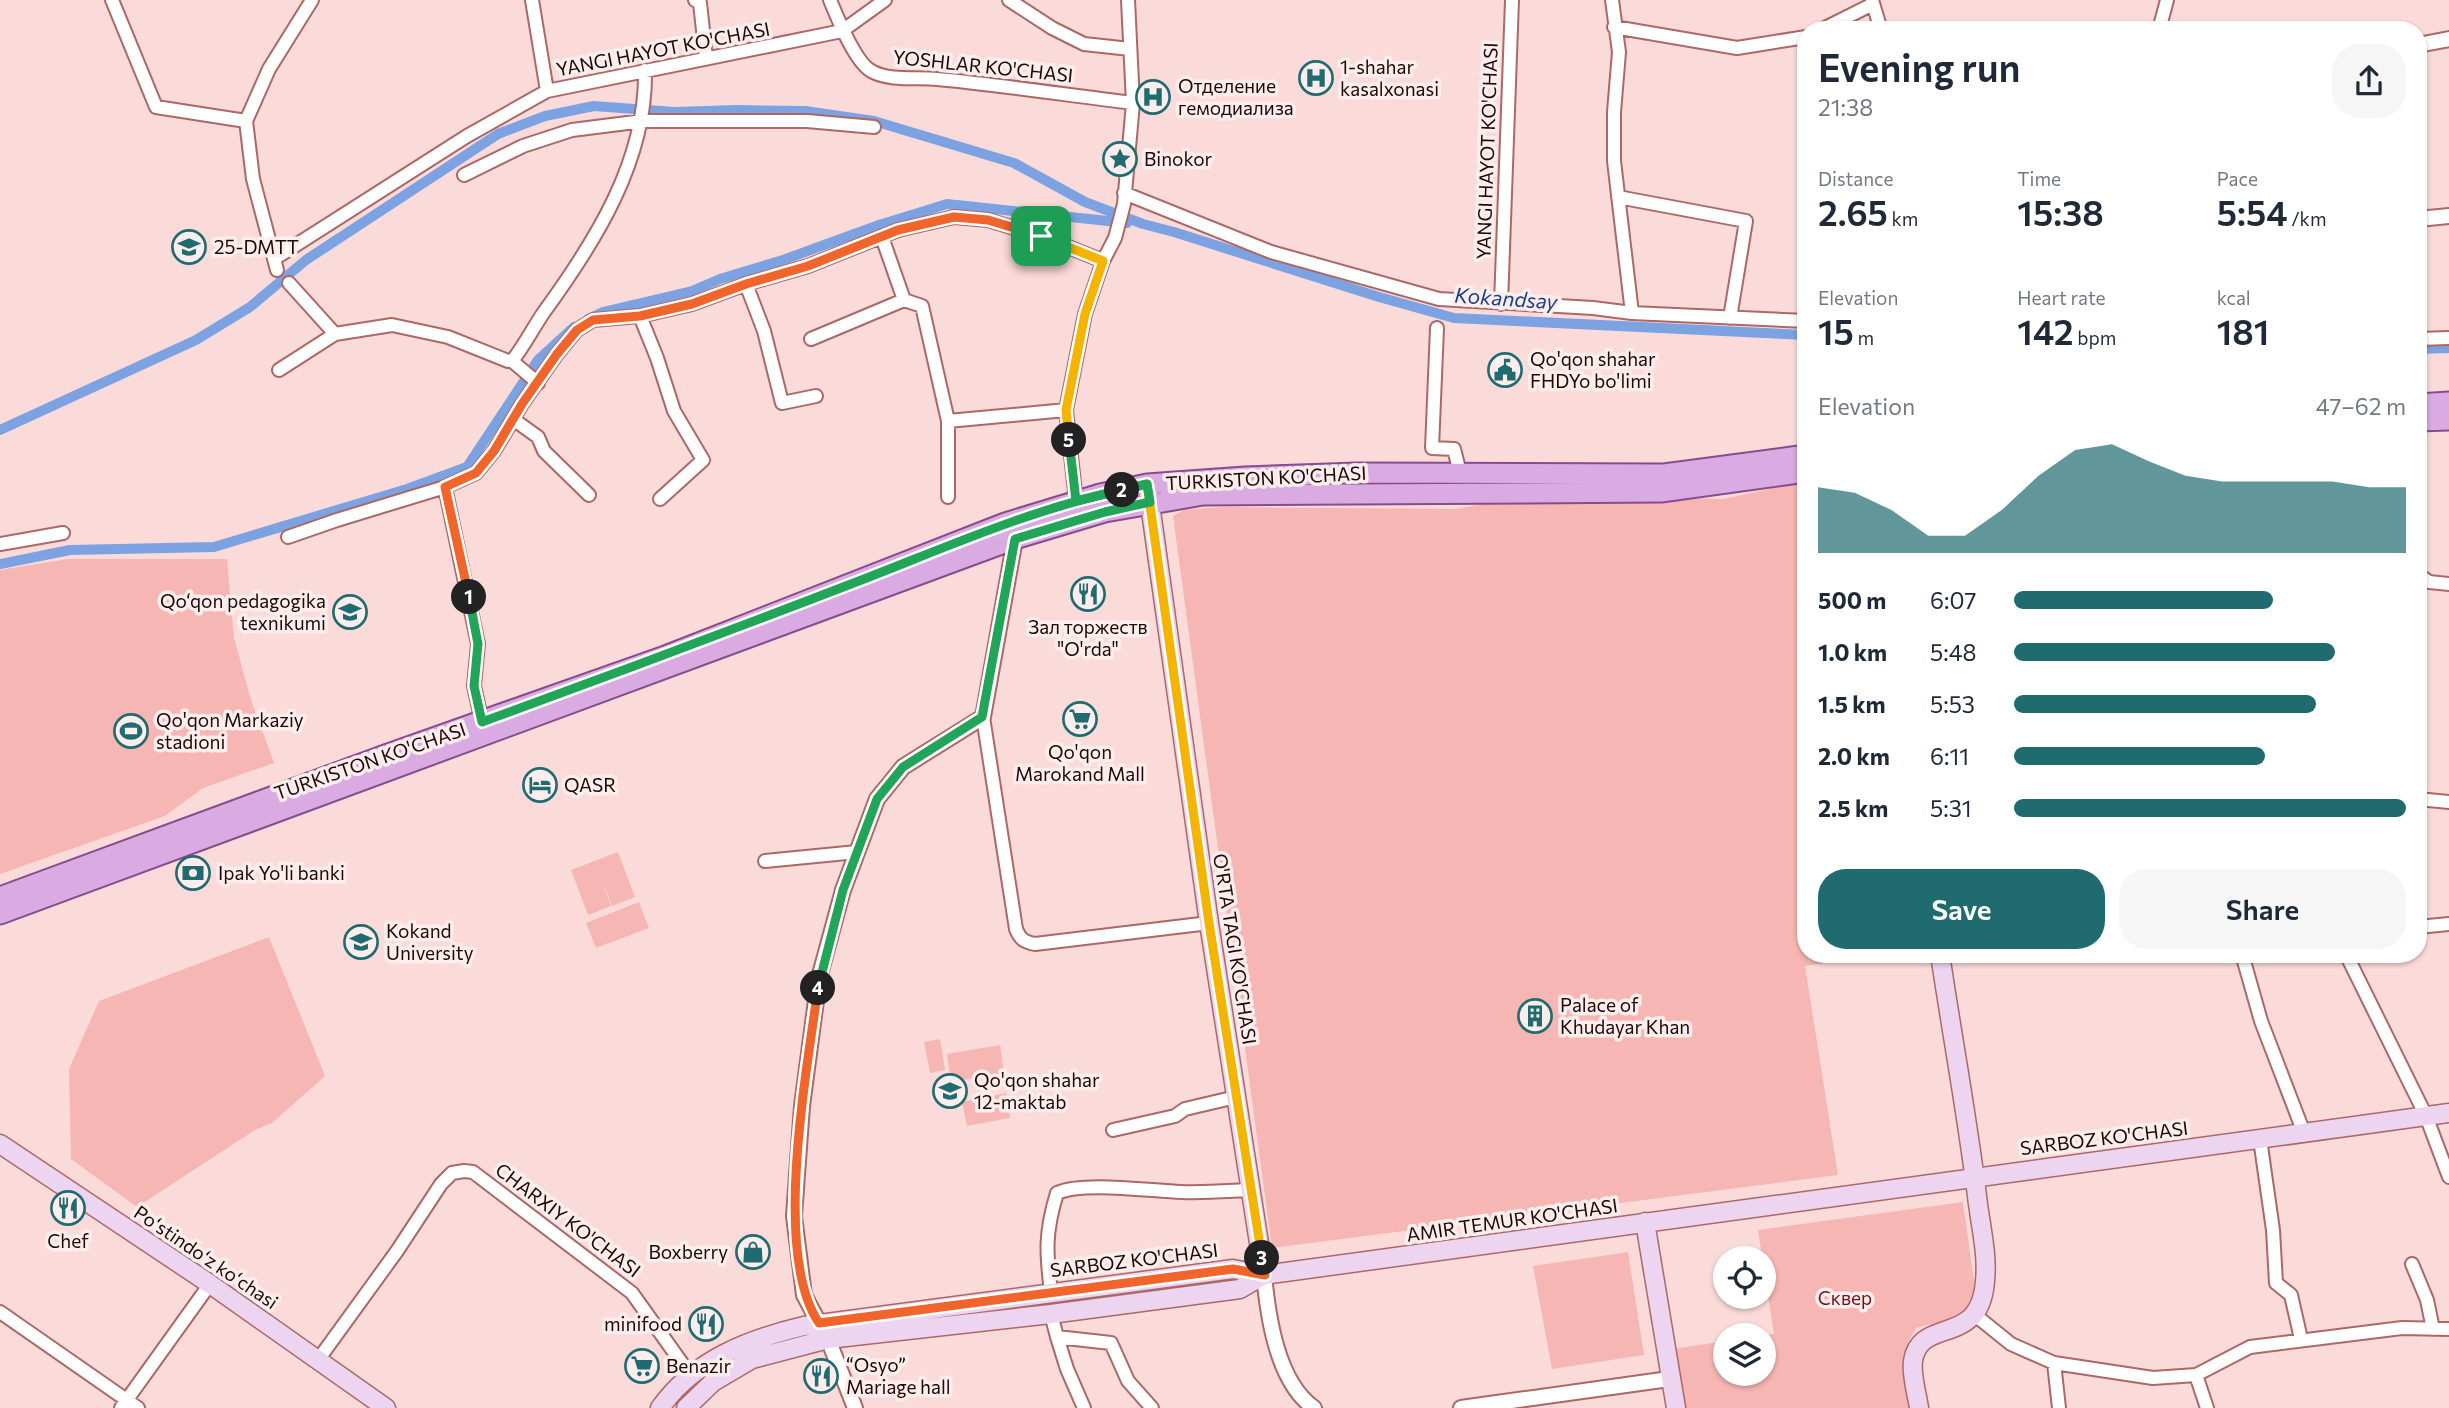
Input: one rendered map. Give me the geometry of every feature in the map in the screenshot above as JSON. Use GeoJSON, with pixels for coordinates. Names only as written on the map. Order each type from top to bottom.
{"type":"FeatureCollection","features":[{"type":"Feature","properties":{"kind":"main road"},"geometry":{"type":"LineString","coordinates":[[2427,403],[2449,402]]}},
{"type":"Feature","properties":{"kind":"main road"},"geometry":{"type":"LineString","coordinates":[[2427,421],[2449,420]]}},
{"type":"Feature","properties":{"kind":"main road","name":"TURKISTON KO'CHASI"},"geometry":{"type":"LineString","coordinates":[[0,897],[359,764],[678,651],[1005,523],[1076,501],[1257,476],[1664,474],[1797,456]]}},
{"type":"Feature","properties":{"kind":"main road","name":"TURKISTON KO'CHASI"},"geometry":{"type":"LineString","coordinates":[[0,915],[1015,539],[1105,512],[1148,493],[1661,492],[1797,473]]}},
{"type":"Feature","properties":{"kind":"main road","name":"O'RTA TAGI KO'CHASI"},"geometry":{"type":"LineString","coordinates":[[1148,493],[1209,923],[1265,1275]]}},
{"type":"Feature","properties":{"kind":"main road"},"geometry":{"type":"LineString","coordinates":[[1919,1408],[1913,1362],[1917,1347],[1929,1336],[1964,1325],[1975,1315],[1982,1303],[1985,1282],[1974,1177],[1941,963]]}},
{"type":"Feature","properties":{"kind":"main road","name":"SARBOZ KO'CHASI"},"geometry":{"type":"LineString","coordinates":[[1765,1205],[2449,1113]]}},
{"type":"Feature","properties":{"kind":"main road","name":"Poʻstindoʻz koʻchasi"},"geometry":{"type":"LineString","coordinates":[[0,1143],[210,1284],[386,1408]]}},
{"type":"Feature","properties":{"kind":"main road","name":"AMIR TEMUR KO'CHASI"},"geometry":{"type":"LineString","coordinates":[[1265,1275],[1765,1205]]}},
{"type":"Feature","properties":{"kind":"main road"},"geometry":{"type":"LineString","coordinates":[[1645,1222],[1669,1379],[1676,1408]]}},
{"type":"Feature","properties":{"kind":"main road","name":"SARBOZ KO'CHASI"},"geometry":{"type":"LineString","coordinates":[[686,1408],[713,1382],[752,1359],[824,1331],[1051,1292],[1233,1269],[1265,1275]]}},
{"type":"Feature","properties":{"kind":"main road","name":"SARBOZ KO'CHASI"},"geometry":{"type":"LineString","coordinates":[[660,1408],[671,1393],[704,1366],[742,1344],[785,1331],[824,1331],[1051,1314],[1240,1289],[1265,1275]]}},
{"type":"Feature","properties":{"kind":"street"},"geometry":{"type":"LineString","coordinates":[[112,0],[156,107],[246,121],[269,69],[312,0]]}},
{"type":"Feature","properties":{"kind":"street"},"geometry":{"type":"LineString","coordinates":[[532,0],[547,91]]}},
{"type":"Feature","properties":{"kind":"street"},"geometry":{"type":"LineString","coordinates":[[695,0],[701,3],[706,58]]}},
{"type":"Feature","properties":{"kind":"street","name":"YOSHLAR KO'CHASI"},"geometry":{"type":"LineString","coordinates":[[830,0],[842,31],[866,68],[873,72],[888,76],[937,79],[1133,103]]}},
{"type":"Feature","properties":{"kind":"street","name":"YANGI HAYOT KO'CHASI"},"geometry":{"type":"LineString","coordinates":[[246,121],[253,179],[275,265],[467,136],[547,91],[842,31],[885,0]]}},
{"type":"Feature","properties":{"kind":"street"},"geometry":{"type":"LineString","coordinates":[[1009,0],[1052,28],[1084,44],[1130,49]]}},
{"type":"Feature","properties":{"kind":"street"},"geometry":{"type":"LineString","coordinates":[[1076,501],[1066,410],[1085,314],[1103,261],[1115,238],[1124,198],[1133,103],[1128,0]]}},
{"type":"Feature","properties":{"kind":"street","name":"YANGI HAYOT KO'CHASI"},"geometry":{"type":"LineString","coordinates":[[1501,304],[1512,0]]}},
{"type":"Feature","properties":{"kind":"street"},"geometry":{"type":"LineString","coordinates":[[1612,0],[1619,52],[1614,112],[1614,161],[1632,313]]}},
{"type":"Feature","properties":{"kind":"street"},"geometry":{"type":"LineString","coordinates":[[2161,21],[2167,0]]}},
{"type":"Feature","properties":{"kind":"street"},"geometry":{"type":"LineString","coordinates":[[1837,21],[1872,2],[1878,21]]}},
{"type":"Feature","properties":{"kind":"street"},"geometry":{"type":"LineString","coordinates":[[1614,27],[1737,48],[1797,38]]}},
{"type":"Feature","properties":{"kind":"street"},"geometry":{"type":"LineString","coordinates":[[2427,43],[2449,38]]}},
{"type":"Feature","properties":{"kind":"street"},"geometry":{"type":"LineString","coordinates":[[515,364],[573,273],[629,165],[643,121],[645,70]]}},
{"type":"Feature","properties":{"kind":"street"},"geometry":{"type":"LineString","coordinates":[[464,175],[523,146],[572,130],[643,121],[807,121],[874,127]]}},
{"type":"Feature","properties":{"kind":"street"},"geometry":{"type":"LineString","coordinates":[[1618,197],[1746,221],[1730,318]]}},
{"type":"Feature","properties":{"kind":"street"},"geometry":{"type":"LineString","coordinates":[[1124,198],[1271,252],[1439,299],[1593,308],[1632,313],[1797,321]]}},
{"type":"Feature","properties":{"kind":"street"},"geometry":{"type":"LineString","coordinates":[[2427,218],[2449,216]]}},
{"type":"Feature","properties":{"kind":"street"},"geometry":{"type":"LineString","coordinates":[[288,537],[445,487],[476,473],[494,451],[536,381],[577,330],[593,320],[640,316],[692,304],[746,284],[808,266],[898,230],[954,217],[988,220],[1041,236],[1103,261]]}},
{"type":"Feature","properties":{"kind":"street"},"geometry":{"type":"LineString","coordinates":[[883,237],[904,300]]}},
{"type":"Feature","properties":{"kind":"street"},"geometry":{"type":"LineString","coordinates":[[289,284],[335,334]]}},
{"type":"Feature","properties":{"kind":"street"},"geometry":{"type":"LineString","coordinates":[[746,284],[764,331],[782,403],[816,396]]}},
{"type":"Feature","properties":{"kind":"street"},"geometry":{"type":"LineString","coordinates":[[811,339],[904,300],[922,306],[948,421],[948,497]]}},
{"type":"Feature","properties":{"kind":"street"},"geometry":{"type":"LineString","coordinates":[[640,316],[674,411],[703,460],[660,499]]}},
{"type":"Feature","properties":{"kind":"street"},"geometry":{"type":"LineString","coordinates":[[279,370],[335,334],[391,325],[448,337],[515,364],[536,381]]}},
{"type":"Feature","properties":{"kind":"street"},"geometry":{"type":"LineString","coordinates":[[1437,328],[1432,448],[1454,449],[1460,473]]}},
{"type":"Feature","properties":{"kind":"street"},"geometry":{"type":"LineString","coordinates":[[2427,339],[2449,338]]}},
{"type":"Feature","properties":{"kind":"street"},"geometry":{"type":"LineString","coordinates":[[948,421],[1066,410]]}},
{"type":"Feature","properties":{"kind":"street"},"geometry":{"type":"LineString","coordinates":[[513,419],[538,437],[544,451],[589,495]]}},
{"type":"Feature","properties":{"kind":"street"},"geometry":{"type":"LineString","coordinates":[[445,487],[478,644],[474,686],[482,722]]}},
{"type":"Feature","properties":{"kind":"street"},"geometry":{"type":"LineString","coordinates":[[0,544],[63,533]]}},
{"type":"Feature","properties":{"kind":"street"},"geometry":{"type":"LineString","coordinates":[[1015,539],[982,717],[1016,929],[1020,937],[1035,944],[1209,923]]}},
{"type":"Feature","properties":{"kind":"street"},"geometry":{"type":"LineString","coordinates":[[2427,581],[2449,584]]}},
{"type":"Feature","properties":{"kind":"street"},"geometry":{"type":"LineString","coordinates":[[855,1408],[824,1331],[804,1296],[794,1216],[801,1119],[819,978],[843,890],[877,799],[903,767],[982,717]]}},
{"type":"Feature","properties":{"kind":"street"},"geometry":{"type":"LineString","coordinates":[[2427,800],[2449,802]]}},
{"type":"Feature","properties":{"kind":"street"},"geometry":{"type":"LineString","coordinates":[[765,861],[857,852]]}},
{"type":"Feature","properties":{"kind":"street"},"geometry":{"type":"LineString","coordinates":[[2427,926],[2449,924]]}},
{"type":"Feature","properties":{"kind":"street"},"geometry":{"type":"LineString","coordinates":[[2245,963],[2261,1021],[2305,1133]]}},
{"type":"Feature","properties":{"kind":"street"},"geometry":{"type":"LineString","coordinates":[[2350,963],[2426,1116],[2449,1177]]}},
{"type":"Feature","properties":{"kind":"street"},"geometry":{"type":"LineString","coordinates":[[1113,1130],[1175,1116],[1185,1110],[1236,1097]]}},
{"type":"Feature","properties":{"kind":"street"},"geometry":{"type":"LineString","coordinates":[[2260,1139],[2273,1230],[2276,1283],[2291,1294],[2301,1339]]}},
{"type":"Feature","properties":{"kind":"street","name":"CHARXIY KO'CHASI"},"geometry":{"type":"LineString","coordinates":[[318,1360],[397,1251],[441,1184],[452,1173],[464,1171],[473,1172],[632,1293],[691,1376]]}},
{"type":"Feature","properties":{"kind":"street"},"geometry":{"type":"LineString","coordinates":[[1051,1292],[1046,1246],[1057,1193],[1064,1190],[1100,1188],[1182,1192],[1251,1190]]}},
{"type":"Feature","properties":{"kind":"street"},"geometry":{"type":"LineString","coordinates":[[2412,1264],[2427,1300],[2433,1329]]}},
{"type":"Feature","properties":{"kind":"street","name":"O'RTA TAGI KO'CHASI"},"geometry":{"type":"LineString","coordinates":[[1265,1275],[1268,1317],[1290,1381],[1314,1408]]}},
{"type":"Feature","properties":{"kind":"street"},"geometry":{"type":"LineString","coordinates":[[123,1404],[210,1284]]}},
{"type":"Feature","properties":{"kind":"street"},"geometry":{"type":"LineString","coordinates":[[0,1312],[123,1404],[138,1408]]}},
{"type":"Feature","properties":{"kind":"street"},"geometry":{"type":"LineString","coordinates":[[1051,1314],[1067,1369],[1084,1408]]}},
{"type":"Feature","properties":{"kind":"street"},"geometry":{"type":"LineString","coordinates":[[1975,1315],[2011,1344],[2054,1363],[2154,1378],[2196,1375],[2250,1347],[2402,1328],[2449,1329]]}},
{"type":"Feature","properties":{"kind":"street"},"geometry":{"type":"LineString","coordinates":[[1057,1338],[1111,1343],[1128,1381],[1152,1408]]}},
{"type":"Feature","properties":{"kind":"street"},"geometry":{"type":"LineString","coordinates":[[2054,1363],[2059,1408]]}},
{"type":"Feature","properties":{"kind":"street"},"geometry":{"type":"LineString","coordinates":[[2196,1375],[2207,1408]]}},
{"type":"Feature","properties":{"kind":"street"},"geometry":{"type":"LineString","coordinates":[[1464,1408],[1669,1379]]}},
{"type":"Feature","properties":{"kind":"green space"},"geometry":{"type":"Polygon","coordinates":[[[1797,483],[1797,963],[1826,963],[1805,966],[1838,1175],[1272,1248],[1173,516],[1184,510],[1224,507],[1456,509],[1501,501],[1724,499],[1797,483]]]}},
{"type":"Feature","properties":{"kind":"green space","name":"Qo'qon Markaziy stadioni"},"geometry":{"type":"Polygon","coordinates":[[[68,559],[227,559],[234,638],[251,700],[274,763],[203,788],[165,816],[0,874],[0,570],[68,559]]]}},
{"type":"Feature","properties":{"kind":"green space"},"geometry":{"type":"Polygon","coordinates":[[[618,852],[635,897],[612,906],[601,878],[611,906],[588,915],[571,870],[618,852]]]}},
{"type":"Feature","properties":{"kind":"green space"},"geometry":{"type":"Polygon","coordinates":[[[639,902],[649,928],[596,948],[586,923],[639,902]]]}},
{"type":"Feature","properties":{"kind":"green space"},"geometry":{"type":"Polygon","coordinates":[[[269,937],[325,1076],[272,1123],[255,1130],[137,1207],[71,1159],[69,1069],[99,1001],[269,937]]]}},
{"type":"Feature","properties":{"kind":"green space"},"geometry":{"type":"Polygon","coordinates":[[[940,1039],[945,1070],[930,1073],[924,1042],[940,1039]]]}},
{"type":"Feature","properties":{"kind":"green space"},"geometry":{"type":"Polygon","coordinates":[[[1000,1045],[1004,1073],[951,1082],[947,1054],[1000,1045]]]}},
{"type":"Feature","properties":{"kind":"green space"},"geometry":{"type":"Polygon","coordinates":[[[1006,1093],[1010,1118],[967,1126],[962,1102],[1006,1093]]]}},
{"type":"Feature","properties":{"kind":"green space","name":"Сквер"},"geometry":{"type":"Polygon","coordinates":[[[1963,1202],[1975,1289],[1966,1309],[1950,1319],[1916,1328],[1906,1346],[1916,1408],[1683,1408],[1673,1349],[1713,1343],[1713,1386],[1776,1386],[1776,1323],[1772,1323],[1770,1309],[1776,1309],[1776,1246],[1760,1246],[1758,1230],[1963,1202]]]}},
{"type":"Feature","properties":{"kind":"green space"},"geometry":{"type":"Polygon","coordinates":[[[1628,1252],[1644,1355],[1552,1369],[1533,1266],[1628,1252]]]}},
{"type":"Feature","properties":{"kind":"waterway"},"geometry":{"type":"LineString","coordinates":[[0,430],[196,340],[250,307],[306,260],[498,134],[545,116],[594,106],[675,112],[805,111],[874,121],[1014,163],[1085,202],[1143,224],[1454,318],[1797,335]]}},
{"type":"Feature","properties":{"kind":"waterway"},"geometry":{"type":"LineString","coordinates":[[588,319],[603,312],[692,291],[720,279],[947,204],[1127,223]]}},
{"type":"Feature","properties":{"kind":"waterway"},"geometry":{"type":"LineString","coordinates":[[0,564],[70,550],[214,547],[407,489],[467,467],[538,360],[574,327]]}},
{"type":"Feature","properties":{"kind":"waterway","name":"Kokandsay"},"geometry":{"type":"LineString","coordinates":[[2427,349],[2449,348]]}},
{"type":"Feature","properties":{"kind":"place","name":"1-shahar kasalxonasi"},"geometry":{"type":"Point","coordinates":[1316,78]}},
{"type":"Feature","properties":{"kind":"place","name":"Отделение гемодиализа"},"geometry":{"type":"Point","coordinates":[1153,97]}},
{"type":"Feature","properties":{"kind":"place","name":"Binokor"},"geometry":{"type":"Point","coordinates":[1120,159]}},
{"type":"Feature","properties":{"kind":"place","name":"25-DMTT"},"geometry":{"type":"Point","coordinates":[189,247]}},
{"type":"Feature","properties":{"kind":"place","name":"Qo'qon shahar FHDYo bo'limi"},"geometry":{"type":"Point","coordinates":[1505,370]}},
{"type":"Feature","properties":{"kind":"place","name":"Зал торжеств \"O'rda\""},"geometry":{"type":"Point","coordinates":[1088,594]}},
{"type":"Feature","properties":{"kind":"place","name":"Qo‘qon pedagogika texnikumi"},"geometry":{"type":"Point","coordinates":[350,612]}},
{"type":"Feature","properties":{"kind":"place","name":"Qo'qon Marokand Mall"},"geometry":{"type":"Point","coordinates":[1080,719]}},
{"type":"Feature","properties":{"kind":"place","name":"Qo'qon Markaziy stadioni"},"geometry":{"type":"Point","coordinates":[131,731]}},
{"type":"Feature","properties":{"kind":"place","name":"QASR"},"geometry":{"type":"Point","coordinates":[540,785]}},
{"type":"Feature","properties":{"kind":"place","name":"Ipak Yo'li banki"},"geometry":{"type":"Point","coordinates":[193,873]}},
{"type":"Feature","properties":{"kind":"place","name":"Kokand University"},"geometry":{"type":"Point","coordinates":[361,942]}},
{"type":"Feature","properties":{"kind":"place","name":"Palace of Khudayar Khan"},"geometry":{"type":"Point","coordinates":[1535,1016]}},
{"type":"Feature","properties":{"kind":"place","name":"Qo'qon shahar 12-maktab"},"geometry":{"type":"Point","coordinates":[950,1091]}},
{"type":"Feature","properties":{"kind":"place","name":"Chef"},"geometry":{"type":"Point","coordinates":[68,1208]}},
{"type":"Feature","properties":{"kind":"place","name":"Boxberry"},"geometry":{"type":"Point","coordinates":[753,1252]}},
{"type":"Feature","properties":{"kind":"place","name":"minifood"},"geometry":{"type":"Point","coordinates":[706,1324]}},
{"type":"Feature","properties":{"kind":"place","name":"Benazir"},"geometry":{"type":"Point","coordinates":[642,1366]}},
{"type":"Feature","properties":{"kind":"place","name":"“Osyo” Mariage hall"},"geometry":{"type":"Point","coordinates":[821,1376]}},
{"type":"Feature","properties":{"kind":"route"},"geometry":{"type":"LineString","coordinates":[[1041,236],[988,220],[954,217],[898,230],[808,266],[746,284],[692,304],[640,316],[593,320],[577,330],[557,354],[522,404],[494,451],[476,473],[445,487],[478,644],[474,686],[482,722],[665,656],[1005,523],[1100,494],[1147,484],[1150,502],[1162,586],[1209,923],[1265,1275],[1233,1269],[819,1323],[804,1296],[794,1216],[802,1106],[819,978],[843,890],[877,799],[903,767],[982,717],[1015,539],[1105,512],[1150,502],[1147,484],[1100,494],[1076,501],[1066,410],[1085,314],[1103,261],[1041,236]]}}]}
